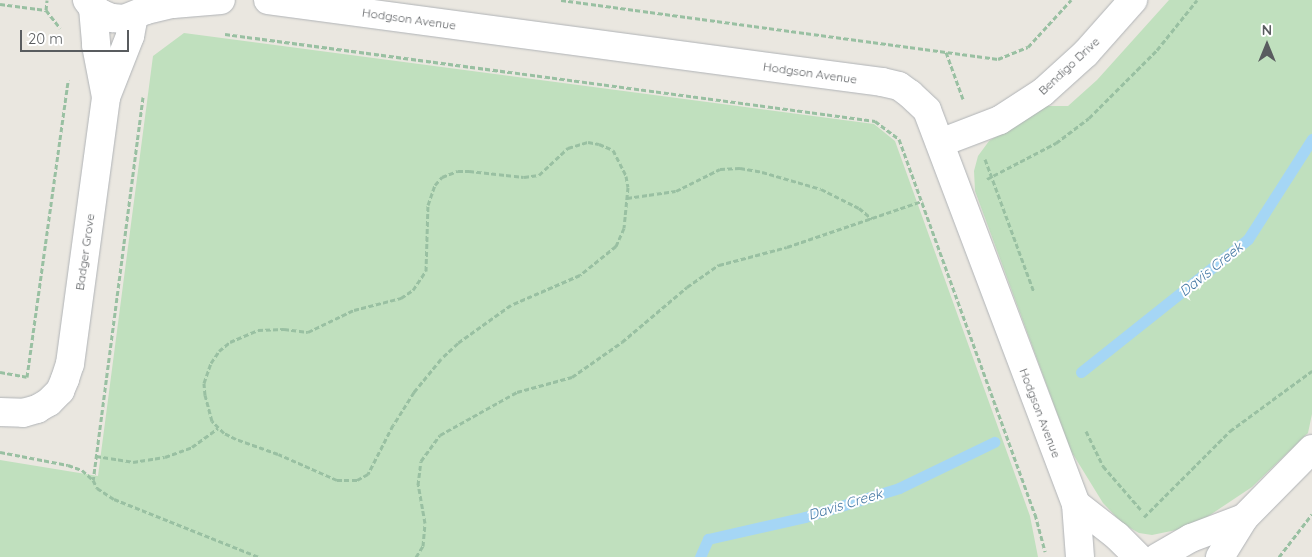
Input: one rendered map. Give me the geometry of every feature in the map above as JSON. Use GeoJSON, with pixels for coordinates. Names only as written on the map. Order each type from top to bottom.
{"type":"FeatureCollection","features":[{"type":"Feature","properties":{"kind":"street"},"geometry":{"type":"LineString","coordinates":[[90,4],[112,18],[173,4],[221,0]]}},
{"type":"Feature","properties":{"kind":"street","name":"Hodgson Avenue"},"geometry":{"type":"LineString","coordinates":[[268,0],[882,82],[898,86],[919,100],[927,110],[940,143],[956,191],[1076,504],[1080,557]]}},
{"type":"Feature","properties":{"kind":"street","name":"Bendigo Drive"},"geometry":{"type":"LineString","coordinates":[[940,143],[1006,116],[1043,92],[1086,53],[1133,0]]}},
{"type":"Feature","properties":{"kind":"street","name":"Badger Grove"},"geometry":{"type":"LineString","coordinates":[[90,4],[106,97]]}},
{"type":"Feature","properties":{"kind":"street","name":"Badger Grove"},"geometry":{"type":"LineString","coordinates":[[0,412],[23,414],[49,402],[60,391],[70,364],[106,97],[130,36],[145,9]]}},
{"type":"Feature","properties":{"kind":"street"},"geometry":{"type":"LineString","coordinates":[[1220,557],[1244,518],[1312,449]]}},
{"type":"Feature","properties":{"kind":"street"},"geometry":{"type":"LineString","coordinates":[[1076,504],[1117,536],[1138,557]]}},
{"type":"Feature","properties":{"kind":"street"},"geometry":{"type":"LineString","coordinates":[[1158,557],[1191,538],[1244,518]]}},
{"type":"Feature","properties":{"kind":"path"},"geometry":{"type":"LineString","coordinates":[[46,10],[47,0]]}},
{"type":"Feature","properties":{"kind":"path"},"geometry":{"type":"LineString","coordinates":[[560,0],[998,59],[1028,47],[1071,0]]}},
{"type":"Feature","properties":{"kind":"path"},"geometry":{"type":"LineString","coordinates":[[416,557],[423,546],[425,523],[418,485],[421,460],[440,435],[517,392],[572,377],[622,342],[687,287],[719,265],[786,248],[992,178],[1056,143],[1090,118],[1157,50],[1197,0]]}},
{"type":"Feature","properties":{"kind":"path"},"geometry":{"type":"LineString","coordinates":[[0,4],[46,10],[62,30]]}},
{"type":"Feature","properties":{"kind":"path"},"geometry":{"type":"LineString","coordinates":[[222,34],[875,121],[899,140],[1035,514],[1046,557]]}},
{"type":"Feature","properties":{"kind":"path"},"geometry":{"type":"LineString","coordinates":[[946,52],[1035,297]]}},
{"type":"Feature","properties":{"kind":"path"},"geometry":{"type":"LineString","coordinates":[[0,372],[27,377],[68,73]]}},
{"type":"Feature","properties":{"kind":"path"},"geometry":{"type":"LineString","coordinates":[[93,480],[144,91]]}},
{"type":"Feature","properties":{"kind":"path"},"geometry":{"type":"LineString","coordinates":[[578,144],[599,144],[613,150],[623,167],[628,187],[621,238],[610,253],[580,275],[511,305],[458,343],[442,358],[414,392],[393,425],[372,468],[361,479],[350,481],[337,480],[278,454],[236,439],[218,428],[208,410],[204,383],[211,363],[219,351],[230,342],[258,330],[284,329],[308,332],[354,310],[401,298],[413,290],[426,271],[428,205],[435,185],[442,178],[458,172],[469,171],[531,177],[539,175],[568,148],[578,144]]}},
{"type":"Feature","properties":{"kind":"path"},"geometry":{"type":"LineString","coordinates":[[627,198],[676,191],[720,169],[740,168],[762,172],[822,189],[859,208],[873,219]]}},
{"type":"Feature","properties":{"kind":"path"},"geometry":{"type":"LineString","coordinates":[[1146,515],[1230,431],[1312,371]]}},
{"type":"Feature","properties":{"kind":"path"},"geometry":{"type":"LineString","coordinates":[[1083,424],[1103,466],[1151,522],[1191,538]]}},
{"type":"Feature","properties":{"kind":"path"},"geometry":{"type":"LineString","coordinates":[[96,456],[133,462],[165,458],[192,447],[218,428]]}},
{"type":"Feature","properties":{"kind":"path"},"geometry":{"type":"LineString","coordinates":[[0,452],[68,465],[82,470],[93,480],[97,488],[114,498],[259,557]]}},
{"type":"Feature","properties":{"kind":"path"},"geometry":{"type":"LineString","coordinates":[[1279,557],[1312,514]]}},
{"type":"Feature","properties":{"kind":"green space"},"geometry":{"type":"Polygon","coordinates":[[[1169,0],[1312,0],[1312,414],[1308,433],[1252,487],[1207,517],[1181,529],[1152,535],[1139,533],[1123,524],[1103,503],[1071,451],[975,191],[974,171],[978,156],[989,141],[1047,106],[1068,106],[1097,80],[1169,0]]]}},
{"type":"Feature","properties":{"kind":"green space"},"geometry":{"type":"Polygon","coordinates":[[[184,33],[874,124],[895,141],[1030,516],[1038,557],[0,557],[0,460],[98,476],[153,56],[184,33]]]}},
{"type":"Feature","properties":{"kind":"waterway","name":"Davis Creek"},"geometry":{"type":"LineString","coordinates":[[1081,372],[1248,239],[1312,139]]}},
{"type":"Feature","properties":{"kind":"waterway","name":"Davis Creek"},"geometry":{"type":"LineString","coordinates":[[700,557],[708,539],[805,517],[899,488],[994,442]]}}]}
